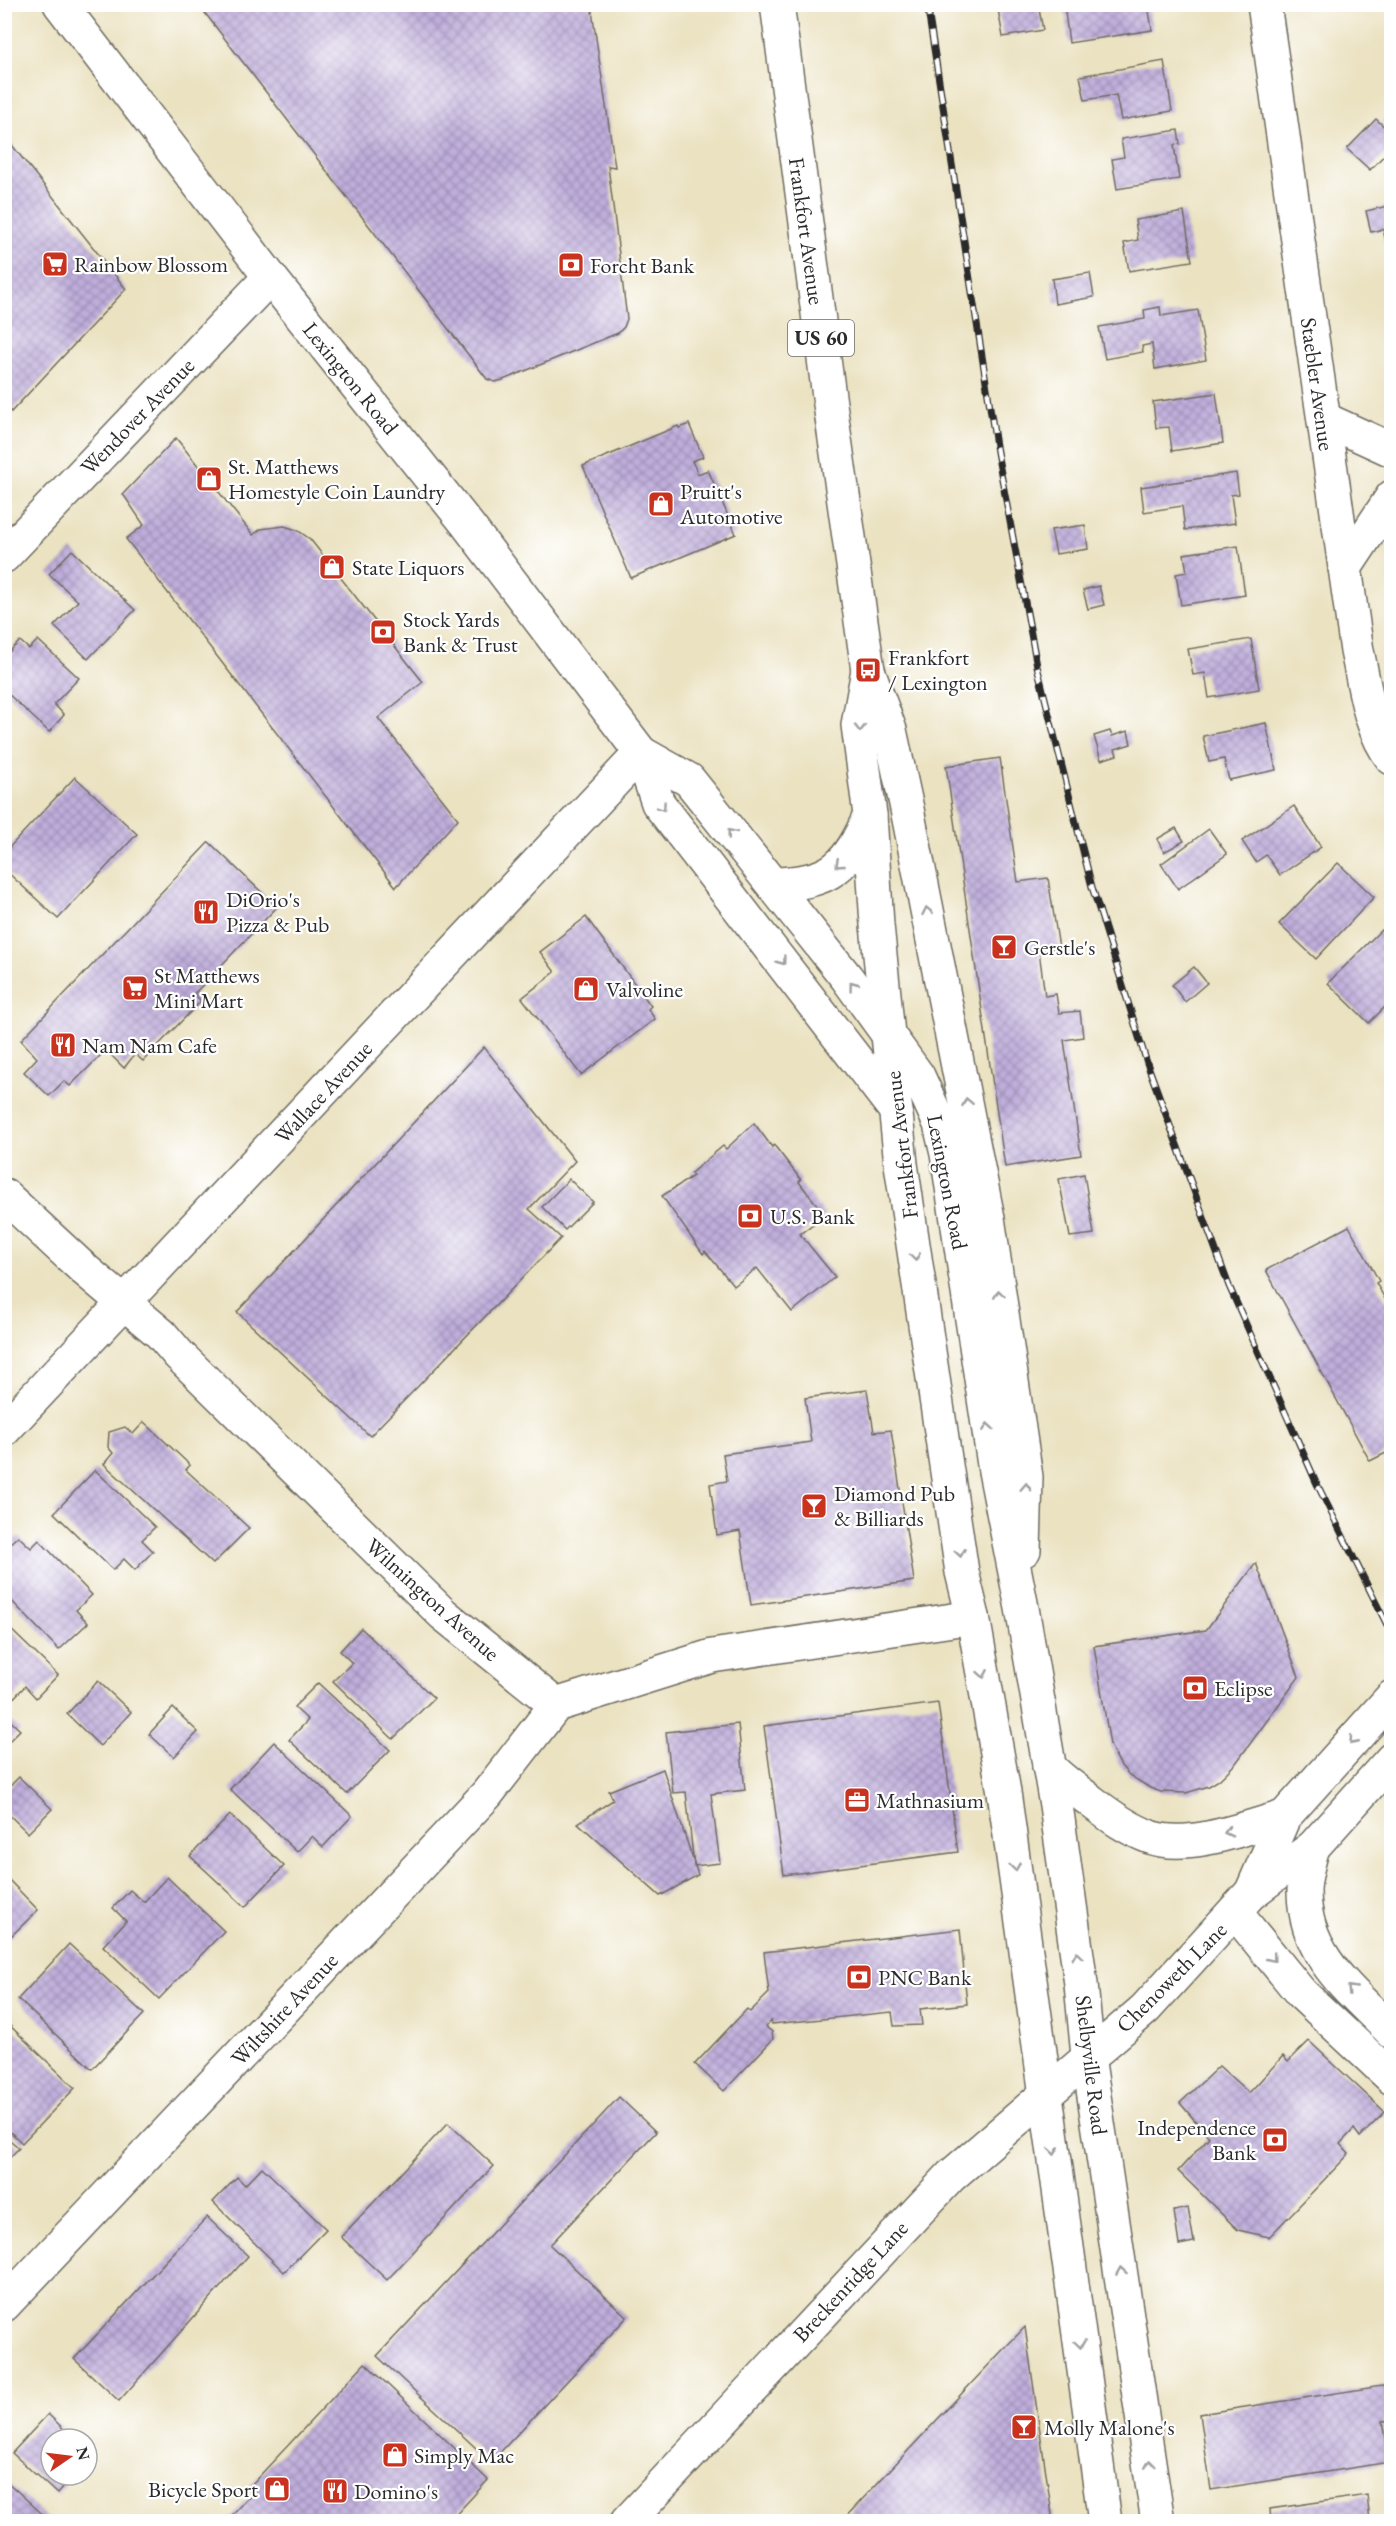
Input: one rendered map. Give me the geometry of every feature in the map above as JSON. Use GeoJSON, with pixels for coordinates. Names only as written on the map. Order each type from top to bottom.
{"type":"FeatureCollection","features":[{"type":"Feature","properties":{"kind":"main road","name":"Lexington Road"},"geometry":{"type":"LineString","coordinates":[[60,4],[270,277],[467,524],[641,753],[658,803],[896,1111]]}},
{"type":"Feature","properties":{"kind":"main road","name":"Frankfort Avenue"},"geometry":{"type":"LineString","coordinates":[[777,4],[868,670],[890,730],[988,1218],[1026,1477],[1022,1608]]}},
{"type":"Feature","properties":{"kind":"main road","name":"Staebler Avenue"},"geometry":{"type":"LineString","coordinates":[[1264,4],[1357,651],[1371,713],[1383,747],[1392,758]]}},
{"type":"Feature","properties":{"kind":"main road","name":"Wendover Avenue"},"geometry":{"type":"LineString","coordinates":[[4,556],[270,277]]}},
{"type":"Feature","properties":{"kind":"main road"},"geometry":{"type":"LineString","coordinates":[[1324,419],[1392,450]]}},
{"type":"Feature","properties":{"kind":"main road"},"geometry":{"type":"LineString","coordinates":[[1346,568],[1392,497]]}},
{"type":"Feature","properties":{"kind":"main road","name":"Frankfort Avenue"},"geometry":{"type":"LineString","coordinates":[[868,670],[858,725],[870,815],[877,925],[901,1164],[935,1400],[963,1572],[973,1617]]}},
{"type":"Feature","properties":{"kind":"main road","name":"Lexington Road"},"geometry":{"type":"LineString","coordinates":[[641,753],[689,780],[888,1032],[918,1076],[933,1107],[944,1140],[995,1471],[1022,1608]]}},
{"type":"Feature","properties":{"kind":"main road","name":"Wallace Avenue"},"geometry":{"type":"LineString","coordinates":[[4,1430],[641,753]]}},
{"type":"Feature","properties":{"kind":"main road"},"geometry":{"type":"LineString","coordinates":[[773,884],[801,884],[822,877],[837,867],[853,851],[870,815]]}},
{"type":"Feature","properties":{"kind":"main road","name":"Wilmington Avenue"},"geometry":{"type":"LineString","coordinates":[[4,1195],[85,1270],[161,1334],[179,1355],[442,1614],[556,1705]]}},
{"type":"Feature","properties":{"kind":"main road","name":"Shelbyville Road"},"geometry":{"type":"LineString","coordinates":[[1022,1608],[1049,1767],[1081,1984],[1088,2056],[1158,2522]]}},
{"type":"Feature","properties":{"kind":"main road"},"geometry":{"type":"LineString","coordinates":[[556,1705],[712,1656],[973,1617],[1004,1792],[1105,2522]]}},
{"type":"Feature","properties":{"kind":"main road","name":"Chenoweth Lane"},"geometry":{"type":"LineString","coordinates":[[1243,1903],[1284,1817],[1392,1698]]}},
{"type":"Feature","properties":{"kind":"main road","name":"Wiltshire Avenue"},"geometry":{"type":"LineString","coordinates":[[4,2305],[487,1794],[556,1705]]}},
{"type":"Feature","properties":{"kind":"main road","name":"Chenoweth Lane"},"geometry":{"type":"LineString","coordinates":[[1088,2056],[1144,2009],[1243,1903],[1313,1847],[1392,1759]]}},
{"type":"Feature","properties":{"kind":"main road"},"geometry":{"type":"LineString","coordinates":[[1049,1767],[1058,1777],[1117,1821],[1151,1838],[1180,1841],[1203,1839],[1284,1817]]}},
{"type":"Feature","properties":{"kind":"main road"},"geometry":{"type":"LineString","coordinates":[[1313,1847],[1304,1890],[1310,1930],[1316,1948],[1340,1978],[1392,2032]]}},
{"type":"Feature","properties":{"kind":"main road"},"geometry":{"type":"LineString","coordinates":[[1243,1903],[1300,1993],[1392,2078]]}},
{"type":"Feature","properties":{"kind":"main road","name":"Breckenridge Lane"},"geometry":{"type":"LineString","coordinates":[[627,2522],[916,2210],[951,2176],[1088,2056]]}},
{"type":"Feature","properties":{"kind":"building"},"geometry":{"type":"Polygon","coordinates":[[[198,4],[591,4],[615,167],[608,166],[627,319],[624,327],[618,333],[503,380],[495,382],[487,379],[198,4]]]}},
{"type":"Feature","properties":{"kind":"building"},"geometry":{"type":"Polygon","coordinates":[[[997,4],[1038,4],[1043,30],[1003,37],[997,4]]]}},
{"type":"Feature","properties":{"kind":"building"},"geometry":{"type":"Polygon","coordinates":[[[1064,4],[1148,4],[1152,30],[1069,43],[1064,4]]]}},
{"type":"Feature","properties":{"kind":"building"},"geometry":{"type":"Polygon","coordinates":[[[1164,61],[1172,111],[1121,120],[1116,95],[1085,100],[1080,76],[1164,61]]]}},
{"type":"Feature","properties":{"kind":"building"},"geometry":{"type":"Polygon","coordinates":[[[1392,111],[1392,127],[1384,119],[1392,111]]]}},
{"type":"Feature","properties":{"kind":"building"},"geometry":{"type":"Polygon","coordinates":[[[1376,119],[1392,134],[1392,147],[1370,170],[1347,149],[1376,119]]]}},
{"type":"Feature","properties":{"kind":"building"},"geometry":{"type":"Polygon","coordinates":[[[1178,130],[1180,144],[1174,145],[1179,179],[1117,189],[1112,159],[1124,157],[1121,139],[1178,130]]]}},
{"type":"Feature","properties":{"kind":"building","name":"Rainbow Blossom"},"geometry":{"type":"Polygon","coordinates":[[[4,135],[126,289],[11,412],[4,403],[4,135]]]}},
{"type":"Feature","properties":{"kind":"building"},"geometry":{"type":"Polygon","coordinates":[[[1392,205],[1392,241],[1386,242],[1383,229],[1371,232],[1366,211],[1392,205]]]}},
{"type":"Feature","properties":{"kind":"building"},"geometry":{"type":"Polygon","coordinates":[[[1184,212],[1192,261],[1129,271],[1124,243],[1138,240],[1135,220],[1184,212]]]}},
{"type":"Feature","properties":{"kind":"building"},"geometry":{"type":"Polygon","coordinates":[[[1090,273],[1094,297],[1055,304],[1052,279],[1090,273]]]}},
{"type":"Feature","properties":{"kind":"building"},"geometry":{"type":"Polygon","coordinates":[[[1160,307],[1161,316],[1198,310],[1206,360],[1155,369],[1152,344],[1142,346],[1143,352],[1105,359],[1099,327],[1145,319],[1144,310],[1160,307]]]}},
{"type":"Feature","properties":{"kind":"building"},"geometry":{"type":"Polygon","coordinates":[[[1216,393],[1223,443],[1172,451],[1169,427],[1156,428],[1153,402],[1216,393]]]}},
{"type":"Feature","properties":{"kind":"building","name":"Pruitt's Automotive"},"geometry":{"type":"Polygon","coordinates":[[[689,424],[703,457],[692,461],[698,474],[708,470],[736,534],[631,578],[583,466],[678,426],[679,428],[689,424]]]}},
{"type":"Feature","properties":{"kind":"building"},"geometry":{"type":"Polygon","coordinates":[[[176,438],[253,535],[261,529],[284,526],[297,530],[310,539],[423,682],[378,718],[458,819],[396,887],[126,539],[144,525],[123,494],[176,438]]]}},
{"type":"Feature","properties":{"kind":"building"},"geometry":{"type":"Polygon","coordinates":[[[1236,473],[1239,494],[1231,495],[1235,523],[1185,530],[1182,506],[1144,512],[1141,487],[1236,473]]]}},
{"type":"Feature","properties":{"kind":"building"},"geometry":{"type":"Polygon","coordinates":[[[1085,525],[1088,549],[1056,554],[1051,530],[1085,525]]]}},
{"type":"Feature","properties":{"kind":"building"},"geometry":{"type":"Polygon","coordinates":[[[1238,546],[1245,595],[1181,605],[1176,574],[1187,572],[1184,554],[1238,546]]]}},
{"type":"Feature","properties":{"kind":"building"},"geometry":{"type":"Polygon","coordinates":[[[72,550],[135,610],[88,659],[54,626],[78,601],[49,574],[72,550]]]}},
{"type":"Feature","properties":{"kind":"building"},"geometry":{"type":"Polygon","coordinates":[[[1099,586],[1104,605],[1088,609],[1083,590],[1099,586]]]}},
{"type":"Feature","properties":{"kind":"building"},"geometry":{"type":"Polygon","coordinates":[[[1251,639],[1259,689],[1209,698],[1205,673],[1193,675],[1188,649],[1251,639]]]}},
{"type":"Feature","properties":{"kind":"building"},"geometry":{"type":"Polygon","coordinates":[[[38,640],[79,678],[54,704],[64,715],[49,732],[4,690],[4,675],[8,671],[4,669],[4,657],[20,641],[29,649],[38,640]]]}},
{"type":"Feature","properties":{"kind":"building"},"geometry":{"type":"Polygon","coordinates":[[[1266,723],[1276,770],[1229,780],[1224,759],[1209,762],[1203,736],[1266,723]]]}},
{"type":"Feature","properties":{"kind":"building"},"geometry":{"type":"Polygon","coordinates":[[[1110,731],[1112,736],[1128,731],[1131,744],[1115,749],[1117,755],[1101,760],[1094,736],[1110,731]]]}},
{"type":"Feature","properties":{"kind":"building"},"geometry":{"type":"Polygon","coordinates":[[[1000,758],[1018,882],[1048,878],[1059,948],[1039,951],[1045,996],[1056,994],[1059,1013],[1080,1011],[1083,1037],[1064,1040],[1081,1155],[1005,1167],[946,766],[1000,758]]]}},
{"type":"Feature","properties":{"kind":"building"},"geometry":{"type":"Polygon","coordinates":[[[75,777],[137,834],[58,919],[4,869],[4,853],[75,777]]]}},
{"type":"Feature","properties":{"kind":"building"},"geometry":{"type":"Polygon","coordinates":[[[1294,806],[1321,847],[1280,875],[1266,855],[1256,862],[1242,841],[1294,806]]]}},
{"type":"Feature","properties":{"kind":"building"},"geometry":{"type":"Polygon","coordinates":[[[1176,828],[1184,841],[1164,852],[1157,839],[1176,828]]]}},
{"type":"Feature","properties":{"kind":"building"},"geometry":{"type":"Polygon","coordinates":[[[1209,829],[1227,854],[1178,889],[1161,864],[1209,829]]]}},
{"type":"Feature","properties":{"kind":"building"},"geometry":{"type":"Polygon","coordinates":[[[209,842],[277,907],[194,994],[201,1001],[143,1061],[135,1054],[124,1068],[106,1050],[70,1086],[64,1081],[49,1096],[24,1072],[37,1058],[21,1040],[209,842]]]}},
{"type":"Feature","properties":{"kind":"building"},"geometry":{"type":"Polygon","coordinates":[[[1338,863],[1374,897],[1316,959],[1279,924],[1338,863]]]}},
{"type":"Feature","properties":{"kind":"building","name":"Valvoline"},"geometry":{"type":"Polygon","coordinates":[[[586,917],[651,1006],[648,1009],[655,1019],[581,1075],[522,998],[555,972],[540,952],[586,917]]]}},
{"type":"Feature","properties":{"kind":"building"},"geometry":{"type":"Polygon","coordinates":[[[1381,930],[1392,940],[1392,1000],[1369,1023],[1328,983],[1381,930]]]}},
{"type":"Feature","properties":{"kind":"building"},"geometry":{"type":"Polygon","coordinates":[[[1194,967],[1207,983],[1185,1002],[1172,985],[1194,967]]]}},
{"type":"Feature","properties":{"kind":"building"},"geometry":{"type":"Polygon","coordinates":[[[484,1047],[575,1161],[529,1209],[561,1238],[370,1436],[237,1312],[484,1047]]]}},
{"type":"Feature","properties":{"kind":"building","name":"U.S. Bank"},"geometry":{"type":"Polygon","coordinates":[[[754,1123],[772,1147],[774,1145],[825,1215],[800,1234],[835,1277],[792,1312],[757,1268],[734,1286],[705,1251],[703,1254],[662,1196],[693,1176],[691,1173],[723,1146],[726,1149],[754,1123]]]}},
{"type":"Feature","properties":{"kind":"building"},"geometry":{"type":"Polygon","coordinates":[[[1084,1174],[1094,1234],[1070,1237],[1059,1179],[1084,1174]]]}},
{"type":"Feature","properties":{"kind":"building"},"geometry":{"type":"Polygon","coordinates":[[[569,1179],[593,1202],[565,1230],[542,1207],[569,1179]]]}},
{"type":"Feature","properties":{"kind":"building"},"geometry":{"type":"Polygon","coordinates":[[[1349,1226],[1379,1281],[1376,1283],[1392,1311],[1392,1450],[1370,1461],[1266,1270],[1349,1226]]]}},
{"type":"Feature","properties":{"kind":"building"},"geometry":{"type":"Polygon","coordinates":[[[867,1390],[874,1432],[891,1430],[914,1581],[751,1605],[740,1531],[717,1535],[710,1484],[727,1481],[723,1454],[811,1442],[805,1398],[867,1390]]]}},
{"type":"Feature","properties":{"kind":"building"},"geometry":{"type":"Polygon","coordinates":[[[144,1422],[190,1465],[186,1470],[249,1528],[213,1564],[104,1464],[113,1453],[108,1447],[109,1432],[125,1427],[133,1434],[144,1422]]]}},
{"type":"Feature","properties":{"kind":"building"},"geometry":{"type":"Polygon","coordinates":[[[95,1470],[155,1527],[142,1540],[153,1551],[135,1570],[124,1559],[113,1570],[54,1513],[95,1470]]]}},
{"type":"Feature","properties":{"kind":"building"},"geometry":{"type":"Polygon","coordinates":[[[18,1536],[31,1548],[39,1540],[92,1595],[76,1610],[88,1623],[59,1650],[4,1593],[4,1567],[7,1564],[4,1561],[4,1549],[18,1536]]]}},
{"type":"Feature","properties":{"kind":"building","name":"Eclipse"},"geometry":{"type":"Polygon","coordinates":[[[1256,1563],[1299,1677],[1236,1763],[1219,1780],[1209,1786],[1186,1793],[1161,1792],[1150,1788],[1129,1775],[1121,1766],[1110,1745],[1094,1646],[1206,1630],[1256,1563]]]}},
{"type":"Feature","properties":{"kind":"building"},"geometry":{"type":"Polygon","coordinates":[[[4,1623],[58,1675],[36,1698],[25,1686],[7,1705],[4,1703],[4,1623]]]}},
{"type":"Feature","properties":{"kind":"building"},"geometry":{"type":"Polygon","coordinates":[[[361,1628],[434,1698],[393,1739],[333,1681],[352,1663],[340,1651],[361,1628]]]}},
{"type":"Feature","properties":{"kind":"building"},"geometry":{"type":"Polygon","coordinates":[[[98,1681],[131,1712],[100,1746],[67,1714],[98,1681]]]}},
{"type":"Feature","properties":{"kind":"building"},"geometry":{"type":"Polygon","coordinates":[[[318,1683],[390,1750],[347,1794],[289,1740],[308,1720],[294,1707],[318,1683]]]}},
{"type":"Feature","properties":{"kind":"building"},"geometry":{"type":"Polygon","coordinates":[[[938,1703],[958,1852],[784,1875],[764,1726],[938,1703]]]}},
{"type":"Feature","properties":{"kind":"building"},"geometry":{"type":"Polygon","coordinates":[[[173,1708],[198,1732],[174,1757],[149,1734],[173,1708]]]}},
{"type":"Feature","properties":{"kind":"building"},"geometry":{"type":"Polygon","coordinates":[[[4,1715],[20,1730],[4,1746],[4,1715]]]}},
{"type":"Feature","properties":{"kind":"building"},"geometry":{"type":"Polygon","coordinates":[[[738,1724],[745,1790],[711,1794],[720,1863],[694,1866],[686,1792],[673,1793],[666,1732],[738,1724]]]}},
{"type":"Feature","properties":{"kind":"building"},"geometry":{"type":"Polygon","coordinates":[[[274,1742],[352,1816],[323,1847],[312,1836],[297,1852],[230,1789],[274,1742]]]}},
{"type":"Feature","properties":{"kind":"building"},"geometry":{"type":"Polygon","coordinates":[[[663,1769],[698,1875],[660,1896],[578,1823],[613,1800],[609,1791],[663,1769]]]}},
{"type":"Feature","properties":{"kind":"building"},"geometry":{"type":"Polygon","coordinates":[[[19,1777],[52,1809],[28,1833],[4,1810],[4,1792],[19,1777]]]}},
{"type":"Feature","properties":{"kind":"building"},"geometry":{"type":"Polygon","coordinates":[[[230,1815],[284,1866],[245,1907],[190,1856],[230,1815]]]}},
{"type":"Feature","properties":{"kind":"building"},"geometry":{"type":"Polygon","coordinates":[[[167,1877],[224,1931],[159,1999],[103,1946],[126,1921],[113,1908],[130,1890],[144,1902],[167,1877]]]}},
{"type":"Feature","properties":{"kind":"building"},"geometry":{"type":"Polygon","coordinates":[[[7,1878],[38,1910],[4,1943],[4,1881],[7,1878]]]}},
{"type":"Feature","properties":{"kind":"building"},"geometry":{"type":"Polygon","coordinates":[[[960,1929],[967,2004],[920,2009],[922,2025],[894,2026],[892,2012],[772,2024],[771,2021],[766,2027],[772,2032],[773,2039],[724,2091],[695,2064],[747,2009],[750,2012],[769,1993],[764,1952],[960,1929]]]}},
{"type":"Feature","properties":{"kind":"building"},"geometry":{"type":"Polygon","coordinates":[[[69,1944],[144,2014],[92,2069],[18,1999],[69,1944]]]}},
{"type":"Feature","properties":{"kind":"building"},"geometry":{"type":"Polygon","coordinates":[[[4,2020],[75,2088],[22,2143],[4,2126],[4,2020]]]}},
{"type":"Feature","properties":{"kind":"building","name":"Independence Bank"},"geometry":{"type":"Polygon","coordinates":[[[1309,2041],[1385,2112],[1360,2137],[1354,2129],[1340,2144],[1349,2154],[1269,2237],[1238,2230],[1178,2171],[1209,2137],[1180,2103],[1219,2066],[1249,2093],[1283,2056],[1288,2062],[1309,2041]]]}},
{"type":"Feature","properties":{"kind":"building"},"geometry":{"type":"Polygon","coordinates":[[[619,2097],[656,2132],[550,2245],[627,2317],[491,2462],[377,2356],[619,2097]]]}},
{"type":"Feature","properties":{"kind":"building"},"geometry":{"type":"Polygon","coordinates":[[[448,2123],[494,2166],[387,2280],[341,2237],[448,2123]]]}},
{"type":"Feature","properties":{"kind":"building"},"geometry":{"type":"Polygon","coordinates":[[[4,2135],[19,2148],[4,2163],[4,2135]]]}},
{"type":"Feature","properties":{"kind":"building"},"geometry":{"type":"Polygon","coordinates":[[[262,2167],[326,2229],[284,2272],[213,2202],[237,2177],[245,2185],[262,2167]]]}},
{"type":"Feature","properties":{"kind":"building"},"geometry":{"type":"Polygon","coordinates":[[[1188,2208],[1194,2242],[1179,2245],[1174,2211],[1188,2208]]]}},
{"type":"Feature","properties":{"kind":"building"},"geometry":{"type":"Polygon","coordinates":[[[207,2217],[248,2256],[119,2401],[74,2359],[207,2217]]]}},
{"type":"Feature","properties":{"kind":"building"},"geometry":{"type":"Polygon","coordinates":[[[1025,2327],[1053,2522],[841,2522],[997,2356],[1025,2327]]]}},
{"type":"Feature","properties":{"kind":"building","name":"Simply Mac"},"geometry":{"type":"Polygon","coordinates":[[[365,2363],[488,2480],[449,2522],[226,2522],[254,2492],[250,2486],[365,2363]]]}},
{"type":"Feature","properties":{"kind":"building"},"geometry":{"type":"Polygon","coordinates":[[[1388,2385],[1392,2420],[1383,2421],[1390,2462],[1211,2490],[1200,2414],[1388,2385]]]}},
{"type":"Feature","properties":{"kind":"building"},"geometry":{"type":"Polygon","coordinates":[[[48,2414],[62,2427],[39,2427],[39,2478],[12,2453],[48,2414]]]}},
{"type":"Feature","properties":{"kind":"building"},"geometry":{"type":"Polygon","coordinates":[[[4,2479],[51,2522],[4,2522],[4,2479]]]}},
{"type":"Feature","properties":{"kind":"building"},"geometry":{"type":"Polygon","coordinates":[[[49,2487],[63,2487],[57,2494],[49,2487]]]}},
{"type":"Feature","properties":{"kind":"building"},"geometry":{"type":"Polygon","coordinates":[[[1367,2495],[1370,2522],[1271,2522],[1270,2509],[1367,2495]]]}},
{"type":"Feature","properties":{"kind":"railway"},"geometry":{"type":"LineString","coordinates":[[927,4],[997,452],[1037,666],[1092,887],[1147,1063],[1229,1286],[1317,1484],[1392,1635]]}},
{"type":"Feature","properties":{"kind":"place","name":"Rainbow Blossom"},"geometry":{"type":"Point","coordinates":[55,264]}},
{"type":"Feature","properties":{"kind":"place","name":"Forcht Bank"},"geometry":{"type":"Point","coordinates":[571,265]}},
{"type":"Feature","properties":{"kind":"place","name":"St. Matthews Homestyle Coin Laundry"},"geometry":{"type":"Point","coordinates":[209,479]}},
{"type":"Feature","properties":{"kind":"place","name":"Pruitt's Automotive"},"geometry":{"type":"Point","coordinates":[661,504]}},
{"type":"Feature","properties":{"kind":"place","name":"State Liquors"},"geometry":{"type":"Point","coordinates":[332,567]}},
{"type":"Feature","properties":{"kind":"place","name":"Stock Yards Bank & Trust"},"geometry":{"type":"Point","coordinates":[383,632]}},
{"type":"Feature","properties":{"kind":"place","name":"Frankfort / Lexington"},"geometry":{"type":"Point","coordinates":[868,670]}},
{"type":"Feature","properties":{"kind":"place","name":"DiOrio's Pizza & Pub"},"geometry":{"type":"Point","coordinates":[206,912]}},
{"type":"Feature","properties":{"kind":"place","name":"Gerstle's"},"geometry":{"type":"Point","coordinates":[1004,947]}},
{"type":"Feature","properties":{"kind":"place","name":"St Matthews Mini Mart"},"geometry":{"type":"Point","coordinates":[135,988]}},
{"type":"Feature","properties":{"kind":"place","name":"Valvoline"},"geometry":{"type":"Point","coordinates":[586,989]}},
{"type":"Feature","properties":{"kind":"place","name":"Nam Nam Cafe"},"geometry":{"type":"Point","coordinates":[63,1045]}},
{"type":"Feature","properties":{"kind":"place","name":"U.S. Bank"},"geometry":{"type":"Point","coordinates":[750,1216]}},
{"type":"Feature","properties":{"kind":"place","name":"Diamond Pub & Billiards"},"geometry":{"type":"Point","coordinates":[814,1506]}},
{"type":"Feature","properties":{"kind":"place","name":"Eclipse"},"geometry":{"type":"Point","coordinates":[1195,1688]}},
{"type":"Feature","properties":{"kind":"place","name":"Mathnasium"},"geometry":{"type":"Point","coordinates":[857,1800]}},
{"type":"Feature","properties":{"kind":"place","name":"PNC Bank"},"geometry":{"type":"Point","coordinates":[859,1977]}},
{"type":"Feature","properties":{"kind":"place","name":"Independence Bank"},"geometry":{"type":"Point","coordinates":[1275,2140]}},
{"type":"Feature","properties":{"kind":"place","name":"Molly Malone's"},"geometry":{"type":"Point","coordinates":[1024,2427]}},
{"type":"Feature","properties":{"kind":"place","name":"Simply Mac"},"geometry":{"type":"Point","coordinates":[395,2455]}},
{"type":"Feature","properties":{"kind":"place","name":"Bicycle Sport"},"geometry":{"type":"Point","coordinates":[277,2489]}},
{"type":"Feature","properties":{"kind":"place","name":"Domino's"},"geometry":{"type":"Point","coordinates":[335,2491]}}]}
